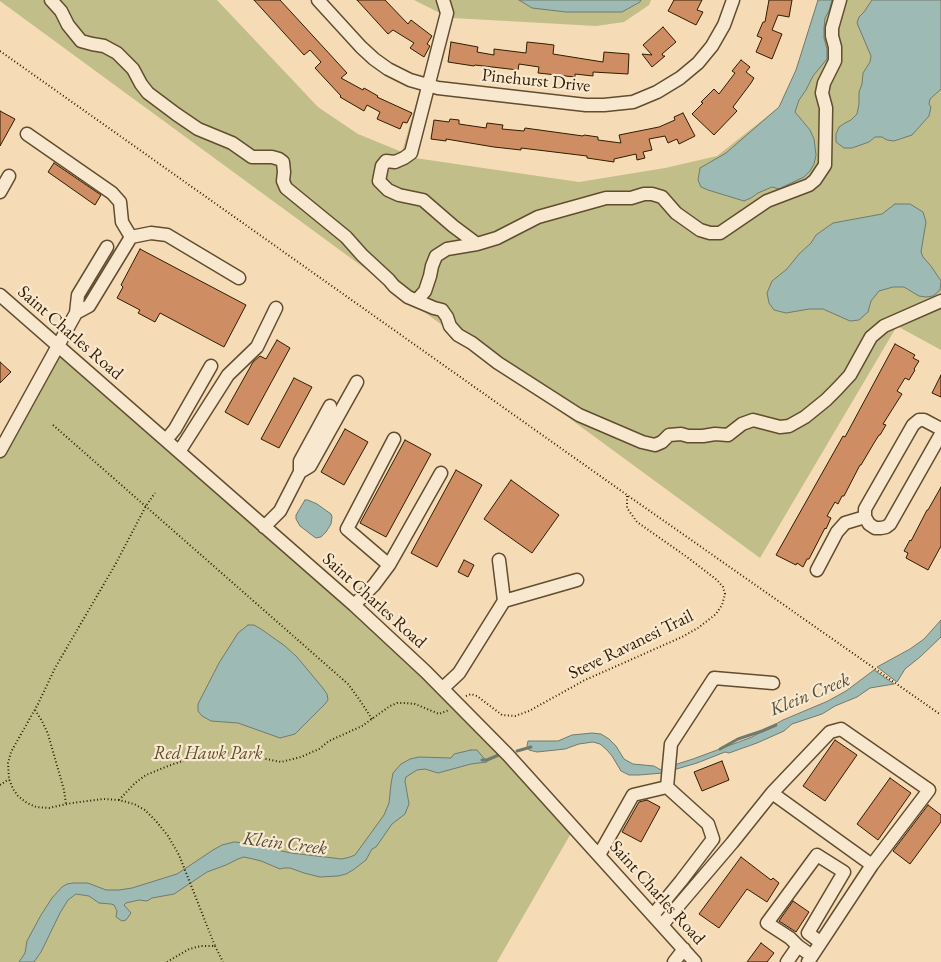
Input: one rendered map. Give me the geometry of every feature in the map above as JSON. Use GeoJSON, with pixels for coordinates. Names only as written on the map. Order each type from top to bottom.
{"type":"FeatureCollection","features":[{"type":"Feature","properties":{"kind":"street"},"geometry":{"type":"LineString","coordinates":[[51,0],[61,11],[68,25],[81,41],[104,46],[117,53],[133,69],[148,93],[176,114],[198,129],[232,143],[252,157],[272,157],[283,162],[283,181],[286,188],[346,237],[394,286],[408,296],[442,310],[450,326],[458,335],[578,415],[642,442],[655,445],[662,442],[669,434],[688,436],[728,435],[742,424],[753,420],[780,427],[789,426],[812,412],[844,382],[850,375],[871,337],[884,326],[941,301]]}},
{"type":"Feature","properties":{"kind":"street","name":"Pinehurst Drive"},"geometry":{"type":"LineString","coordinates":[[318,0],[361,48],[388,69],[410,80],[438,88],[586,105],[633,102],[668,86],[685,75],[712,46],[729,15],[733,0]]}},
{"type":"Feature","properties":{"kind":"street"},"geometry":{"type":"LineString","coordinates":[[443,0],[447,13],[411,153],[395,162],[386,162],[382,166],[379,181],[388,190],[398,195],[422,200],[477,244]]}},
{"type":"Feature","properties":{"kind":"street"},"geometry":{"type":"LineString","coordinates":[[417,300],[425,291],[436,256],[446,250],[497,238],[538,217],[606,198],[631,198],[652,194],[662,198],[676,213],[700,230],[720,233],[747,213],[768,201],[809,185],[815,180],[825,165],[826,108],[822,94],[824,83],[835,61],[832,28],[840,0]]}},
{"type":"Feature","properties":{"kind":"street"},"geometry":{"type":"LineString","coordinates":[[27,134],[112,193],[120,202],[122,222],[131,237]]}},
{"type":"Feature","properties":{"kind":"street"},"geometry":{"type":"LineString","coordinates":[[0,192],[9,176]]}},
{"type":"Feature","properties":{"kind":"street"},"geometry":{"type":"LineString","coordinates":[[76,313],[89,306],[131,237],[151,233],[167,235],[239,278]]}},
{"type":"Feature","properties":{"kind":"street"},"geometry":{"type":"LineString","coordinates":[[0,451],[76,313],[78,295],[107,247]]}},
{"type":"Feature","properties":{"kind":"street","name":"Saint Charles Road"},"geometry":{"type":"LineString","coordinates":[[0,295],[354,605],[443,688],[508,755],[696,962]]}},
{"type":"Feature","properties":{"kind":"street"},"geometry":{"type":"LineString","coordinates":[[179,452],[228,375],[257,347],[276,308]]}},
{"type":"Feature","properties":{"kind":"street"},"geometry":{"type":"LineString","coordinates":[[166,440],[175,430],[211,366]]}},
{"type":"Feature","properties":{"kind":"street"},"geometry":{"type":"LineString","coordinates":[[300,472],[310,466],[357,382]]}},
{"type":"Feature","properties":{"kind":"street"},"geometry":{"type":"LineString","coordinates":[[264,527],[280,511],[300,472],[300,461],[330,406]]}},
{"type":"Feature","properties":{"kind":"street"},"geometry":{"type":"LineString","coordinates":[[941,429],[924,420],[919,420],[912,425],[866,507],[864,512],[869,524],[876,528],[886,527],[890,524],[941,434]]}},
{"type":"Feature","properties":{"kind":"street"},"geometry":{"type":"LineString","coordinates":[[389,565],[346,529],[394,439]]}},
{"type":"Feature","properties":{"kind":"street"},"geometry":{"type":"LineString","coordinates":[[354,605],[389,565],[441,473]]}},
{"type":"Feature","properties":{"kind":"street"},"geometry":{"type":"LineString","coordinates":[[816,570],[837,532],[845,523],[865,517]]}},
{"type":"Feature","properties":{"kind":"street"},"geometry":{"type":"LineString","coordinates":[[443,688],[458,673],[504,601],[499,560]]}},
{"type":"Feature","properties":{"kind":"street"},"geometry":{"type":"LineString","coordinates":[[504,601],[577,580]]}},
{"type":"Feature","properties":{"kind":"street"},"geometry":{"type":"LineString","coordinates":[[667,787],[671,744],[714,678],[773,683]]}},
{"type":"Feature","properties":{"kind":"street"},"geometry":{"type":"LineString","coordinates":[[662,925],[772,793],[830,732],[841,729],[928,790],[872,865],[810,959],[790,938],[767,923],[817,855],[844,872],[808,933],[820,942]]}},
{"type":"Feature","properties":{"kind":"street"},"geometry":{"type":"LineString","coordinates":[[599,855],[633,795],[667,787]]}},
{"type":"Feature","properties":{"kind":"street"},"geometry":{"type":"LineString","coordinates":[[653,915],[713,839],[708,824],[667,787]]}},
{"type":"Feature","properties":{"kind":"street"},"geometry":{"type":"LineString","coordinates":[[772,793],[872,865]]}},
{"type":"Feature","properties":{"kind":"street"},"geometry":{"type":"LineString","coordinates":[[787,962],[798,946]]}},
{"type":"Feature","properties":{"kind":"street"},"geometry":{"type":"LineString","coordinates":[[674,962],[684,949]]}},
{"type":"Feature","properties":{"kind":"path"},"geometry":{"type":"LineString","coordinates":[[0,51],[627,495],[941,714]]}},
{"type":"Feature","properties":{"kind":"path"},"geometry":{"type":"LineString","coordinates":[[53,424],[348,684],[372,719]]}},
{"type":"Feature","properties":{"kind":"path"},"geometry":{"type":"LineString","coordinates":[[155,494],[146,506],[115,565],[55,668],[35,710],[11,752],[8,763],[9,779],[18,796],[36,807],[49,808],[87,800],[103,799],[119,800],[134,804],[145,810],[168,836],[179,855],[222,962]]}},
{"type":"Feature","properties":{"kind":"path","name":"Steve Ravanesi Trail"},"geometry":{"type":"LineString","coordinates":[[462,699],[471,694],[477,696],[502,715],[516,716],[529,711],[585,680],[682,637],[698,628],[716,614],[722,605],[725,594],[723,587],[717,580],[687,557],[637,522],[627,508],[627,495]]}},
{"type":"Feature","properties":{"kind":"path"},"geometry":{"type":"LineString","coordinates":[[119,800],[135,783],[146,775],[196,756],[222,752],[281,762],[301,757],[319,749],[330,741],[362,726],[397,703],[414,704],[439,714],[451,708]]}},
{"type":"Feature","properties":{"kind":"path"},"geometry":{"type":"LineString","coordinates":[[35,710],[48,734],[64,790],[66,804]]}},
{"type":"Feature","properties":{"kind":"path"},"geometry":{"type":"LineString","coordinates":[[0,785],[9,779]]}},
{"type":"Feature","properties":{"kind":"path"},"geometry":{"type":"LineString","coordinates":[[167,962],[189,950],[201,946],[214,946]]}},
{"type":"Feature","properties":{"kind":"green space"},"geometry":{"type":"Polygon","coordinates":[[[0,0],[217,0],[318,107],[358,134],[402,152],[442,14],[414,0],[651,0],[649,5],[624,22],[596,26],[453,18],[415,158],[579,182],[665,168],[717,156],[779,107],[796,70],[818,0],[941,0],[941,350],[897,326],[760,558],[0,0]]]}},
{"type":"Feature","properties":{"kind":"green space","name":"Red Hawk Park"},"geometry":{"type":"Polygon","coordinates":[[[58,344],[434,677],[574,828],[497,962],[0,962],[0,451],[58,344]]]}},
{"type":"Feature","properties":{"kind":"water"},"geometry":{"type":"Polygon","coordinates":[[[519,0],[641,0],[622,12],[566,12],[532,8],[519,0]]]}},
{"type":"Feature","properties":{"kind":"water"},"geometry":{"type":"Polygon","coordinates":[[[818,0],[832,0],[825,18],[824,28],[827,59],[813,76],[799,100],[795,112],[810,130],[814,139],[816,155],[810,171],[804,177],[779,189],[772,187],[744,201],[701,187],[698,180],[700,168],[726,153],[779,107],[796,70],[818,0]]]}},
{"type":"Feature","properties":{"kind":"water"},"geometry":{"type":"Polygon","coordinates":[[[872,0],[941,0],[941,89],[930,99],[929,116],[912,135],[894,141],[875,137],[869,142],[852,148],[844,148],[836,142],[836,134],[839,127],[857,114],[863,73],[870,62],[871,56],[857,23],[859,17],[872,0]]]}},
{"type":"Feature","properties":{"kind":"water"},"geometry":{"type":"Polygon","coordinates":[[[895,204],[910,204],[923,212],[926,222],[921,252],[941,281],[940,290],[933,296],[926,297],[919,296],[904,287],[893,287],[879,291],[871,301],[868,312],[859,320],[850,321],[823,309],[809,309],[786,313],[774,310],[769,303],[767,293],[772,281],[787,269],[816,235],[833,223],[882,214],[895,204]]]}},
{"type":"Feature","properties":{"kind":"water"},"geometry":{"type":"Polygon","coordinates":[[[305,500],[317,504],[331,514],[331,524],[321,537],[316,538],[313,536],[300,526],[296,519],[296,515],[305,500]]]}},
{"type":"Feature","properties":{"kind":"water"},"geometry":{"type":"Polygon","coordinates":[[[941,620],[941,637],[905,669],[897,682],[877,667],[924,639],[941,620]]]}},
{"type":"Feature","properties":{"kind":"water"},"geometry":{"type":"Polygon","coordinates":[[[248,625],[254,625],[285,646],[297,657],[327,694],[328,700],[325,704],[295,734],[280,738],[238,723],[211,721],[202,716],[198,711],[198,704],[219,663],[238,633],[248,625]]]}},
{"type":"Feature","properties":{"kind":"water"},"geometry":{"type":"Polygon","coordinates":[[[874,670],[894,684],[870,688],[857,697],[835,706],[822,714],[792,724],[784,731],[757,743],[663,773],[629,775],[621,771],[607,750],[600,744],[593,742],[565,749],[537,752],[529,750],[527,746],[528,741],[558,741],[572,735],[601,734],[616,746],[624,759],[633,764],[654,766],[662,770],[664,767],[693,759],[752,737],[783,720],[828,701],[846,691],[874,670]]]}},
{"type":"Feature","properties":{"kind":"water"},"geometry":{"type":"Polygon","coordinates":[[[477,750],[487,762],[471,764],[438,773],[425,769],[417,770],[406,777],[409,804],[405,814],[392,824],[376,847],[372,849],[366,860],[346,874],[320,877],[290,868],[280,869],[261,861],[244,857],[207,872],[174,894],[152,898],[147,901],[139,900],[126,903],[124,905],[131,913],[126,920],[122,921],[116,917],[117,911],[114,905],[99,903],[89,896],[76,894],[68,900],[34,962],[19,962],[25,953],[27,941],[41,915],[52,898],[67,884],[88,883],[106,890],[132,888],[177,874],[213,850],[234,842],[291,853],[342,859],[350,857],[355,855],[384,815],[389,803],[393,773],[401,764],[419,757],[451,758],[454,754],[477,750]]]}},
{"type":"Feature","properties":{"kind":"building"},"geometry":{"type":"Polygon","coordinates":[[[254,0],[280,0],[347,73],[341,78],[412,113],[407,123],[403,122],[400,129],[377,119],[380,112],[367,105],[364,111],[340,97],[315,68],[321,62],[310,50],[304,55],[254,0]]]}},
{"type":"Feature","properties":{"kind":"building"},"geometry":{"type":"Polygon","coordinates":[[[357,0],[385,0],[408,24],[411,20],[432,36],[427,44],[430,46],[424,57],[410,48],[414,43],[393,30],[388,34],[357,0]]]}},
{"type":"Feature","properties":{"kind":"building"},"geometry":{"type":"Polygon","coordinates":[[[674,0],[702,0],[697,10],[703,12],[696,25],[668,11],[674,0]]]}},
{"type":"Feature","properties":{"kind":"building"},"geometry":{"type":"Polygon","coordinates":[[[769,0],[792,0],[789,17],[778,15],[772,30],[782,34],[772,59],[756,52],[762,38],[757,36],[763,22],[765,22],[769,0]]]}},
{"type":"Feature","properties":{"kind":"building"},"geometry":{"type":"Polygon","coordinates":[[[663,27],[676,42],[662,54],[665,56],[652,67],[642,54],[652,55],[643,45],[663,27]]]}},
{"type":"Feature","properties":{"kind":"building"},"geometry":{"type":"Polygon","coordinates":[[[451,42],[478,47],[477,52],[494,55],[494,49],[526,53],[527,42],[554,45],[553,54],[603,62],[604,52],[629,54],[628,74],[593,72],[593,76],[575,74],[575,77],[538,73],[539,67],[519,64],[518,70],[448,62],[451,42]]]}},
{"type":"Feature","properties":{"kind":"building"},"geometry":{"type":"Polygon","coordinates":[[[741,60],[750,67],[746,72],[754,78],[733,107],[737,111],[714,135],[692,114],[714,89],[719,94],[735,73],[732,71],[741,60]]]}},
{"type":"Feature","properties":{"kind":"building"},"geometry":{"type":"Polygon","coordinates":[[[0,111],[15,119],[0,146],[0,111]]]}},
{"type":"Feature","properties":{"kind":"building"},"geometry":{"type":"Polygon","coordinates":[[[683,113],[695,136],[679,144],[677,139],[668,143],[665,136],[649,139],[652,150],[643,152],[645,158],[637,160],[636,154],[614,159],[614,162],[587,158],[587,156],[521,148],[521,150],[494,147],[446,139],[446,141],[431,139],[434,120],[449,122],[450,119],[459,120],[459,124],[486,128],[487,123],[503,125],[502,129],[524,131],[525,128],[598,137],[598,140],[621,143],[619,135],[659,127],[675,120],[674,117],[683,113]]]}},
{"type":"Feature","properties":{"kind":"building"},"geometry":{"type":"Polygon","coordinates":[[[54,163],[101,195],[95,205],[48,172],[54,163]]]}},
{"type":"Feature","properties":{"kind":"building"},"geometry":{"type":"Polygon","coordinates":[[[140,249],[246,305],[224,347],[160,313],[155,322],[138,313],[140,310],[117,298],[123,287],[121,285],[140,249]]]}},
{"type":"Feature","properties":{"kind":"building"},"geometry":{"type":"Polygon","coordinates":[[[277,340],[290,348],[248,425],[225,412],[253,362],[260,356],[266,359],[277,340]]]}},
{"type":"Feature","properties":{"kind":"building"},"geometry":{"type":"Polygon","coordinates":[[[895,344],[915,355],[913,358],[919,361],[909,380],[905,378],[897,391],[902,394],[883,424],[886,425],[860,465],[844,496],[842,496],[838,504],[835,502],[827,516],[831,518],[826,529],[803,567],[776,555],[843,436],[845,437],[895,344]]]}},
{"type":"Feature","properties":{"kind":"building"},"geometry":{"type":"Polygon","coordinates":[[[0,362],[11,372],[0,383],[0,362]]]}},
{"type":"Feature","properties":{"kind":"building"},"geometry":{"type":"Polygon","coordinates":[[[941,375],[941,397],[932,393],[941,375]]]}},
{"type":"Feature","properties":{"kind":"building"},"geometry":{"type":"Polygon","coordinates":[[[294,378],[312,387],[279,448],[261,439],[294,378]]]}},
{"type":"Feature","properties":{"kind":"building"},"geometry":{"type":"Polygon","coordinates":[[[345,429],[368,442],[344,485],[321,472],[345,429]]]}},
{"type":"Feature","properties":{"kind":"building"},"geometry":{"type":"Polygon","coordinates":[[[405,440],[431,454],[386,537],[360,523],[405,440]]]}},
{"type":"Feature","properties":{"kind":"building"},"geometry":{"type":"Polygon","coordinates":[[[456,470],[482,485],[437,567],[411,553],[456,470]]]}},
{"type":"Feature","properties":{"kind":"building"},"geometry":{"type":"Polygon","coordinates":[[[511,480],[559,515],[532,553],[484,519],[511,480]]]}},
{"type":"Feature","properties":{"kind":"building"},"geometry":{"type":"Polygon","coordinates":[[[941,487],[941,546],[928,570],[906,558],[908,553],[904,551],[941,487]]]}},
{"type":"Feature","properties":{"kind":"building"},"geometry":{"type":"Polygon","coordinates":[[[464,560],[474,565],[468,577],[458,572],[464,560]]]}},
{"type":"Feature","properties":{"kind":"building"},"geometry":{"type":"Polygon","coordinates":[[[835,740],[857,755],[825,801],[803,786],[835,740]]]}},
{"type":"Feature","properties":{"kind":"building"},"geometry":{"type":"Polygon","coordinates":[[[722,761],[729,780],[702,791],[694,772],[722,761]]]}},
{"type":"Feature","properties":{"kind":"building"},"geometry":{"type":"Polygon","coordinates":[[[890,778],[911,793],[878,840],[857,824],[890,778]]]}},
{"type":"Feature","properties":{"kind":"building"},"geometry":{"type":"Polygon","coordinates":[[[647,800],[660,807],[641,842],[622,832],[639,802],[647,800]]]}},
{"type":"Feature","properties":{"kind":"building"},"geometry":{"type":"Polygon","coordinates":[[[928,805],[941,815],[941,822],[910,864],[893,851],[928,805]]]}},
{"type":"Feature","properties":{"kind":"building"},"geometry":{"type":"Polygon","coordinates":[[[741,857],[771,880],[773,878],[779,883],[767,902],[747,889],[719,928],[699,914],[741,857]]]}},
{"type":"Feature","properties":{"kind":"building"},"geometry":{"type":"Polygon","coordinates":[[[793,901],[809,912],[796,932],[779,921],[793,901]]]}},
{"type":"Feature","properties":{"kind":"building"},"geometry":{"type":"Polygon","coordinates":[[[761,943],[774,953],[767,962],[747,962],[761,943]]]}},
{"type":"Feature","properties":{"kind":"waterway","name":"Klein Creek"},"geometry":{"type":"LineString","coordinates":[[720,749],[738,739],[776,725]]}},
{"type":"Feature","properties":{"kind":"waterway","name":"Klein Creek"},"geometry":{"type":"LineString","coordinates":[[517,751],[531,747]]}},
{"type":"Feature","properties":{"kind":"waterway","name":"Klein Creek"},"geometry":{"type":"LineString","coordinates":[[482,760],[487,760],[501,754]]}}]}
